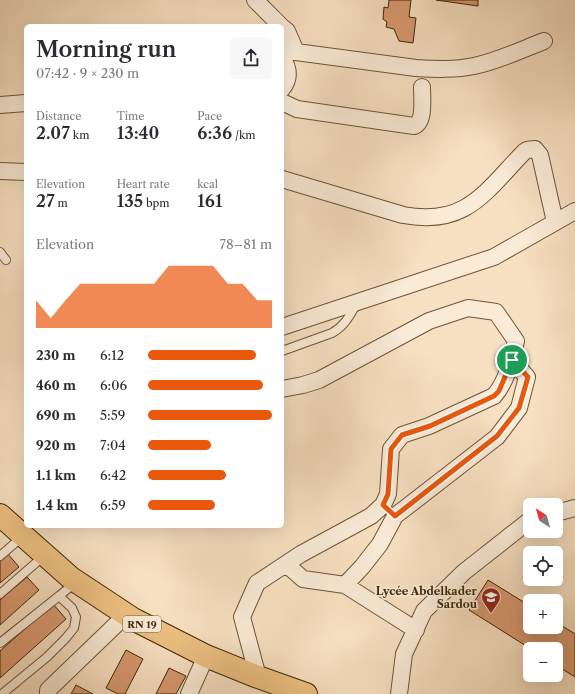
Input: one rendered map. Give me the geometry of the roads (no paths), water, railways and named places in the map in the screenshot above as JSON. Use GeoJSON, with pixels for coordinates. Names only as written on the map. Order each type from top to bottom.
{"type":"FeatureCollection","features":[{"type":"Feature","properties":{"kind":"main road","name":"RN 19"},"geometry":{"type":"LineString","coordinates":[[0,515],[77,582],[126,615],[206,656],[306,694]]}},
{"type":"Feature","properties":{"kind":"street"},"geometry":{"type":"LineString","coordinates":[[255,0],[280,24]]}},
{"type":"Feature","properties":{"kind":"street"},"geometry":{"type":"LineString","coordinates":[[284,28],[287,31],[286,62],[288,70],[288,77],[284,85]]}},
{"type":"Feature","properties":{"kind":"street"},"geometry":{"type":"LineString","coordinates":[[287,54],[416,68],[448,69],[474,66],[493,61],[544,41]]}},
{"type":"Feature","properties":{"kind":"street"},"geometry":{"type":"LineString","coordinates":[[284,103],[297,109],[414,126],[417,125],[421,119],[422,87]]}},
{"type":"Feature","properties":{"kind":"street"},"geometry":{"type":"LineString","coordinates":[[0,105],[24,103]]}},
{"type":"Feature","properties":{"kind":"street"},"geometry":{"type":"LineString","coordinates":[[284,179],[403,215],[419,218],[436,218],[452,215],[466,208],[480,198],[524,152],[535,149],[540,155],[554,222]]}},
{"type":"Feature","properties":{"kind":"street"},"geometry":{"type":"LineString","coordinates":[[284,326],[494,257],[575,211]]}},
{"type":"Feature","properties":{"kind":"street"},"geometry":{"type":"LineString","coordinates":[[258,677],[242,617],[257,583],[301,554],[371,516],[383,505],[388,494],[391,449],[396,441],[402,435],[430,426],[494,396],[499,391],[512,360],[516,341],[496,312],[468,308],[429,321],[319,380],[284,389]]}},
{"type":"Feature","properties":{"kind":"street"},"geometry":{"type":"LineString","coordinates":[[345,585],[362,567],[380,544],[395,516],[497,436],[519,408],[528,377],[512,360]]}},
{"type":"Feature","properties":{"kind":"street"},"geometry":{"type":"LineString","coordinates":[[383,505],[395,516]]}},
{"type":"Feature","properties":{"kind":"street"},"geometry":{"type":"LineString","coordinates":[[563,511],[575,508]]}},
{"type":"Feature","properties":{"kind":"street"},"geometry":{"type":"LineString","coordinates":[[399,694],[404,654],[424,611],[464,572],[523,526]]}},
{"type":"Feature","properties":{"kind":"street"},"geometry":{"type":"LineString","coordinates":[[286,564],[303,579],[345,585],[416,630]]}},
{"type":"Feature","properties":{"kind":"street"},"geometry":{"type":"LineString","coordinates":[[48,694],[48,690],[126,615]]}},
{"type":"Feature","properties":{"kind":"street"},"geometry":{"type":"LineString","coordinates":[[188,694],[206,656]]}},
{"type":"Feature","properties":{"kind":"lane"},"geometry":{"type":"LineString","coordinates":[[0,252],[6,260]]}},
{"type":"Feature","properties":{"kind":"lane"},"geometry":{"type":"LineString","coordinates":[[284,350],[338,330],[347,321],[357,302]]}},
{"type":"Feature","properties":{"kind":"lane"},"geometry":{"type":"LineString","coordinates":[[0,556],[23,536]]}},
{"type":"Feature","properties":{"kind":"lane"},"geometry":{"type":"LineString","coordinates":[[0,594],[45,555]]}},
{"type":"Feature","properties":{"kind":"lane"},"geometry":{"type":"LineString","coordinates":[[0,643],[77,582]]}},
{"type":"Feature","properties":{"kind":"lane"},"geometry":{"type":"LineString","coordinates":[[2,694],[47,658],[74,628],[76,617],[72,608],[59,596]]}},
{"type":"Feature","properties":{"kind":"place","name":"Lycée Abdelkader Sardou"},"geometry":{"type":"Point","coordinates":[491,614]}}]}
